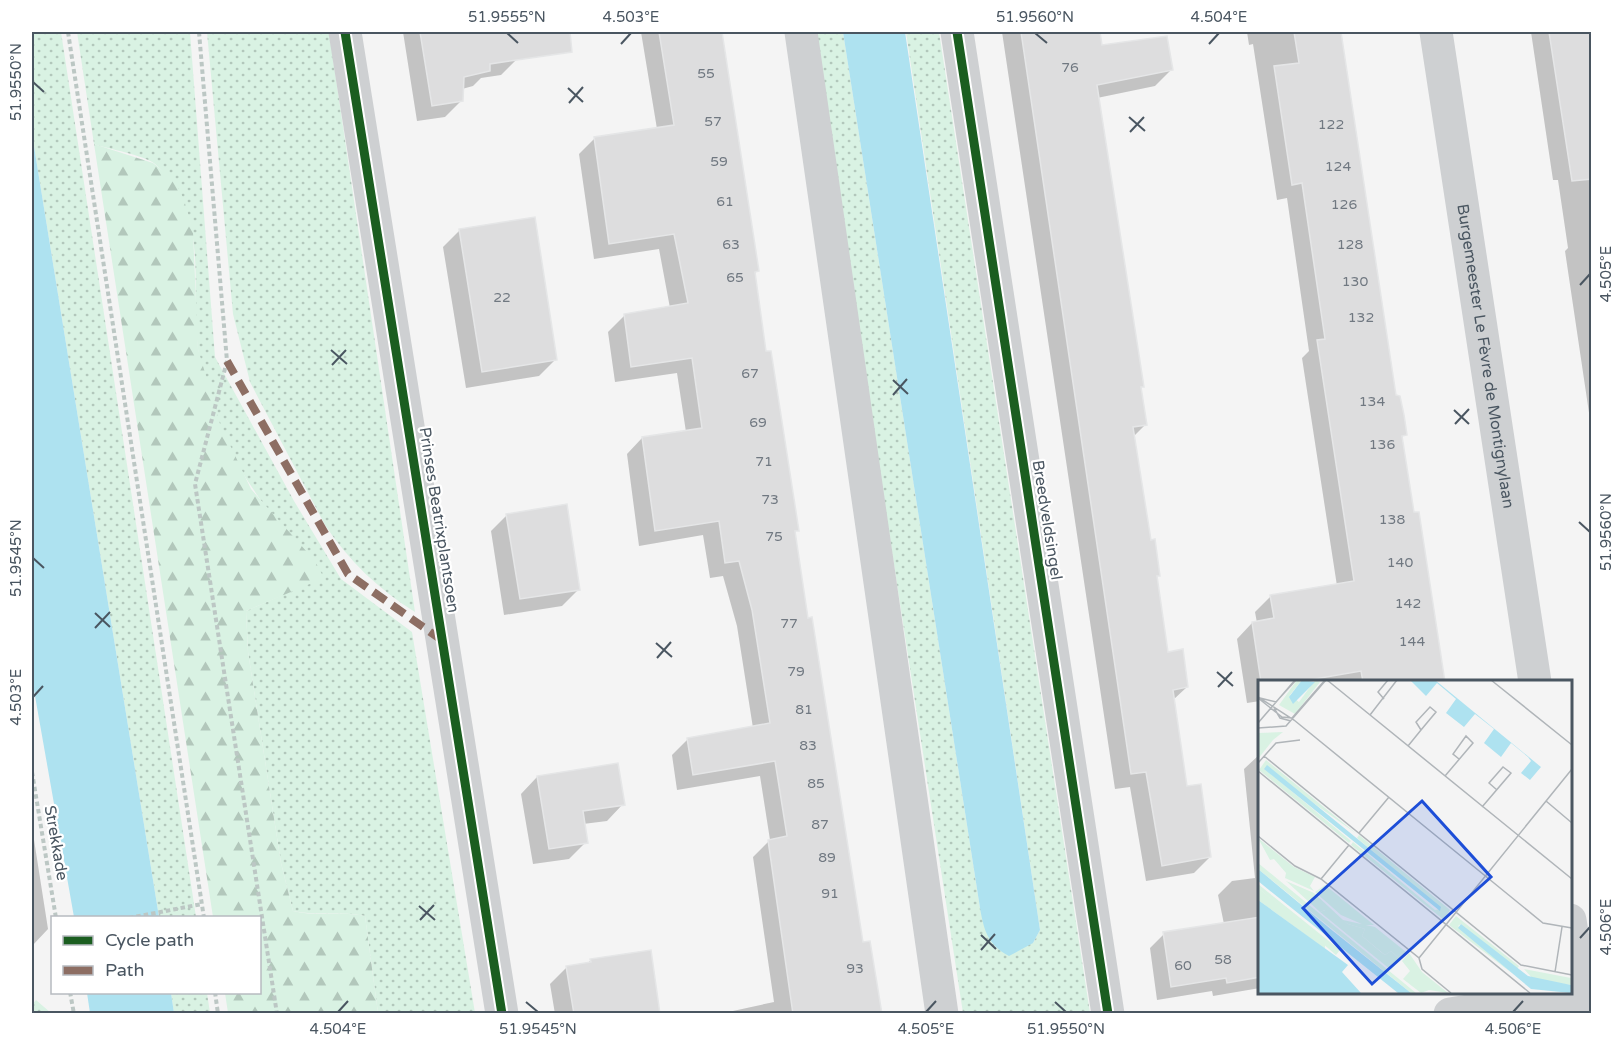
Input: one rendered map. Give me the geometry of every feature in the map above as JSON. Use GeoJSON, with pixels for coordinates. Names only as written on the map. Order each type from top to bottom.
{"type":"FeatureCollection","features":[{"type":"Feature","properties":{"kind":"street","name":"Prinses Beatrixplantsoen"},"geometry":{"type":"LineString","coordinates":[[345,32],[502,1014]]}},
{"type":"Feature","properties":{"kind":"street"},"geometry":{"type":"LineString","coordinates":[[801,32],[942,1014]]}},
{"type":"Feature","properties":{"kind":"street","name":"Breedveldsingel"},"geometry":{"type":"LineString","coordinates":[[957,32],[1108,1014]]}},
{"type":"Feature","properties":{"kind":"street","name":"Burgemeester Le Fèvre de Montignylaan"},"geometry":{"type":"LineString","coordinates":[[1436,32],[1534,680]]}},
{"type":"Feature","properties":{"kind":"street"},"geometry":{"type":"LineString","coordinates":[[1450,1014],[1586,999],[1572,930]]}},
{"type":"Feature","properties":{"kind":"path"},"geometry":{"type":"LineString","coordinates":[[68,32],[204,916]]}},
{"type":"Feature","properties":{"kind":"path"},"geometry":{"type":"LineString","coordinates":[[199,32],[227,362],[195,484],[277,1014]]}},
{"type":"Feature","properties":{"kind":"path"},"geometry":{"type":"LineString","coordinates":[[139,916],[202,904]]}},
{"type":"Feature","properties":{"kind":"path"},"geometry":{"type":"LineString","coordinates":[[70,994],[74,1014]]}},
{"type":"Feature","properties":{"kind":"path"},"geometry":{"type":"LineString","coordinates":[[215,994],[218,1014]]}},
{"type":"Feature","properties":{"kind":"green space"},"geometry":{"type":"Polygon","coordinates":[[[32,32],[61,32],[196,916],[159,916],[32,134],[32,32]]]}},
{"type":"Feature","properties":{"kind":"green space"},"geometry":{"type":"Polygon","coordinates":[[[77,32],[190,32],[215,357],[294,501],[341,579],[412,632],[475,1013],[378,1013],[365,916],[293,911],[281,863],[248,652],[246,611],[323,577],[264,505],[228,446],[199,358],[194,250],[191,227],[184,204],[173,183],[155,164],[135,155],[94,144],[77,32]]]}},
{"type":"Feature","properties":{"kind":"green space"},"geometry":{"type":"Polygon","coordinates":[[[207,32],[329,32],[415,612],[365,573],[334,538],[250,382],[233,314],[207,32]]]}},
{"type":"Feature","properties":{"kind":"green space"},"geometry":{"type":"Polygon","coordinates":[[[812,32],[843,32],[980,908],[1033,943],[1040,930],[906,32],[939,32],[1090,1013],[963,1013],[812,32]]]}},
{"type":"Feature","properties":{"kind":"green space"},"geometry":{"type":"Polygon","coordinates":[[[94,144],[153,163],[175,181],[184,200],[193,231],[198,349],[220,424],[251,489],[315,561],[324,578],[246,611],[248,652],[281,863],[293,911],[365,916],[378,1013],[228,1013],[225,994],[261,994],[261,916],[213,916],[94,144]]]}},
{"type":"Feature","properties":{"kind":"green space"},"geometry":{"type":"Polygon","coordinates":[[[171,994],[207,994],[210,1013],[174,1013],[171,994]]]}},
{"type":"Feature","properties":{"kind":"green space"},"geometry":{"type":"Polygon","coordinates":[[[36,1000],[51,1013],[32,1013],[32,1005],[36,1000]]]}},
{"type":"Feature","properties":{"kind":"water"},"geometry":{"type":"Polygon","coordinates":[[[843,32],[905,32],[1040,930],[1033,943],[1009,956],[991,941],[983,923],[980,908],[843,32]]]}},
{"type":"Feature","properties":{"kind":"water"},"geometry":{"type":"Polygon","coordinates":[[[32,134],[159,916],[74,916],[32,679],[32,134]]]}},
{"type":"Feature","properties":{"kind":"water"},"geometry":{"type":"Polygon","coordinates":[[[87,994],[171,994],[174,1013],[90,1013],[87,994]]]}},
{"type":"Feature","properties":{"kind":"building"},"geometry":{"type":"Polygon","coordinates":[[[420,32],[570,32],[572,52],[490,64],[490,71],[464,77],[463,101],[432,106],[420,32]]]}},
{"type":"Feature","properties":{"kind":"building"},"geometry":{"type":"Polygon","coordinates":[[[659,32],[722,32],[759,271],[755,272],[766,351],[771,351],[799,531],[795,531],[808,618],[812,617],[863,942],[870,941],[882,1014],[793,1014],[768,840],[787,836],[775,761],[693,775],[687,738],[770,723],[752,610],[739,561],[725,563],[719,521],[655,531],[642,437],[702,428],[692,358],[631,367],[624,314],[688,303],[674,234],[609,244],[594,137],[674,125],[659,32]]]}},
{"type":"Feature","properties":{"kind":"building"},"geometry":{"type":"Polygon","coordinates":[[[1021,32],[1100,32],[1102,45],[1167,36],[1173,70],[1097,85],[1144,387],[1141,387],[1147,425],[1133,427],[1151,540],[1155,539],[1160,576],[1157,576],[1168,652],[1183,649],[1188,687],[1173,690],[1187,786],[1201,784],[1211,857],[1162,866],[1146,772],[1131,774],[1021,32]]]}},
{"type":"Feature","properties":{"kind":"building"},"geometry":{"type":"Polygon","coordinates":[[[1294,32],[1341,32],[1396,395],[1400,396],[1404,415],[1407,435],[1402,436],[1414,512],[1419,512],[1445,680],[1363,680],[1361,671],[1309,680],[1261,680],[1252,622],[1274,618],[1270,595],[1354,581],[1317,340],[1325,339],[1302,183],[1292,185],[1274,66],[1299,63],[1294,32]]]}},
{"type":"Feature","properties":{"kind":"building"},"geometry":{"type":"Polygon","coordinates":[[[1549,32],[1592,32],[1592,179],[1572,181],[1549,32]]]}},
{"type":"Feature","properties":{"kind":"building"},"geometry":{"type":"Polygon","coordinates":[[[535,217],[557,360],[482,372],[459,229],[535,217]]]}},
{"type":"Feature","properties":{"kind":"building"},"geometry":{"type":"Polygon","coordinates":[[[567,504],[580,590],[520,599],[506,514],[567,504]]]}},
{"type":"Feature","properties":{"kind":"building"},"geometry":{"type":"Polygon","coordinates":[[[618,763],[625,805],[583,811],[588,843],[549,849],[537,776],[618,763]]]}},
{"type":"Feature","properties":{"kind":"building"},"geometry":{"type":"Polygon","coordinates":[[[1258,917],[1258,977],[1227,983],[1226,978],[1171,987],[1163,932],[1258,917]]]}},
{"type":"Feature","properties":{"kind":"building"},"geometry":{"type":"Polygon","coordinates":[[[651,950],[660,1014],[574,1014],[566,966],[591,962],[590,959],[651,950]]]}},
{"type":"Feature","properties":{"kind":"marked path"},"geometry":{"type":"LineString","coordinates":[[227,361],[348,574],[443,641]]}},
{"type":"Feature","properties":{"kind":"cycle path"},"geometry":{"type":"LineString","coordinates":[[345,32],[502,1014]]}},
{"type":"Feature","properties":{"kind":"cycle path"},"geometry":{"type":"LineString","coordinates":[[957,32],[1108,1014]]}}]}
